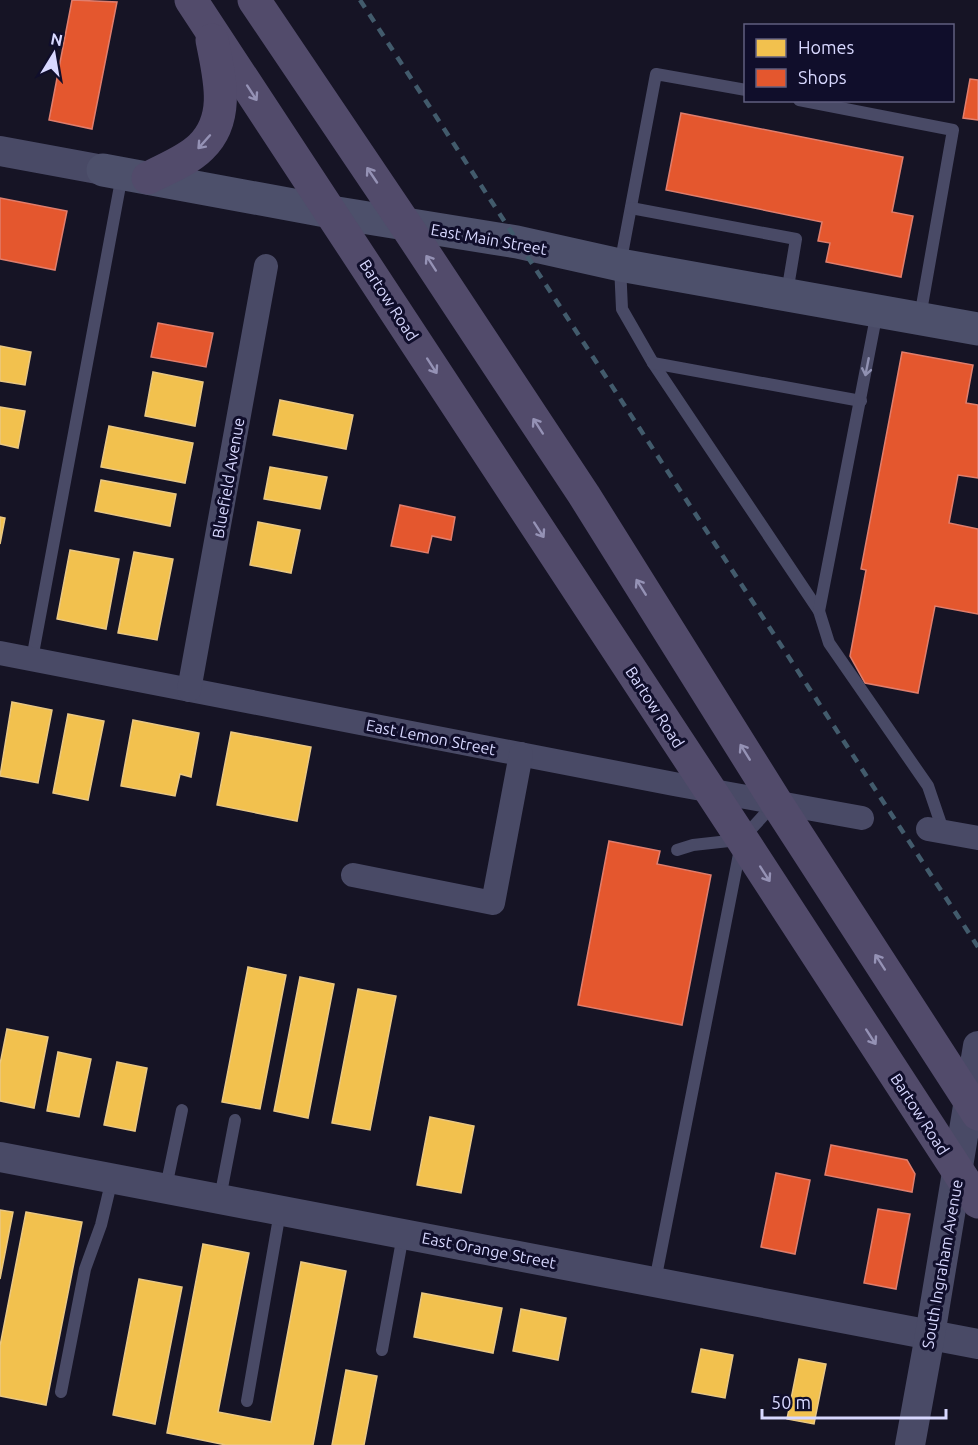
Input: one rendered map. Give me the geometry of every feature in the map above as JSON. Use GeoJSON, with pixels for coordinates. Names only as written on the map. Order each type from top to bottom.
{"type":"FeatureCollection","features":[{"type":"Feature","properties":{"kind":"main road"},"geometry":{"type":"LineString","coordinates":[[254,0],[584,495],[776,802],[973,1106]]}},
{"type":"Feature","properties":{"kind":"main road"},"geometry":{"type":"LineString","coordinates":[[125,174],[200,148],[213,132],[220,110],[220,78],[200,13]]}},
{"type":"Feature","properties":{"kind":"main road","name":"Bartow Road"},"geometry":{"type":"LineString","coordinates":[[200,13],[978,1202]]}},
{"type":"Feature","properties":{"kind":"main road","name":"East Main Street"},"geometry":{"type":"LineString","coordinates":[[125,174],[332,212],[518,242],[620,265],[978,329]]}},
{"type":"Feature","properties":{"kind":"street","name":"East Main Street"},"geometry":{"type":"LineString","coordinates":[[0,151],[125,174]]}},
{"type":"Feature","properties":{"kind":"street","name":"Bluefield Avenue"},"geometry":{"type":"LineString","coordinates":[[189,690],[266,266]]}},
{"type":"Feature","properties":{"kind":"street","name":"East Lemon Street"},"geometry":{"type":"LineString","coordinates":[[0,653],[862,818]]}},
{"type":"Feature","properties":{"kind":"street"},"geometry":{"type":"LineString","coordinates":[[353,874],[493,903],[521,754]]}},
{"type":"Feature","properties":{"kind":"street"},"geometry":{"type":"LineString","coordinates":[[936,830],[978,838]]}},
{"type":"Feature","properties":{"kind":"street","name":"South Ingraham Avenue"},"geometry":{"type":"LineString","coordinates":[[910,1445],[957,1171],[973,1106],[978,1046]]}},
{"type":"Feature","properties":{"kind":"street","name":"East Orange Street"},"geometry":{"type":"LineString","coordinates":[[0,1156],[978,1344]]}},
{"type":"Feature","properties":{"kind":"lane"},"geometry":{"type":"LineString","coordinates":[[744,90],[656,74],[620,265],[622,309],[654,363],[819,611],[829,643],[928,786],[936,830]]}},
{"type":"Feature","properties":{"kind":"lane"},"geometry":{"type":"LineString","coordinates":[[809,102],[953,130],[920,318]]}},
{"type":"Feature","properties":{"kind":"lane"},"geometry":{"type":"LineString","coordinates":[[32,659],[125,174]]}},
{"type":"Feature","properties":{"kind":"lane"},"geometry":{"type":"LineString","coordinates":[[631,208],[796,239],[787,294]]}},
{"type":"Feature","properties":{"kind":"lane"},"geometry":{"type":"LineString","coordinates":[[819,611],[878,310]]}},
{"type":"Feature","properties":{"kind":"lane"},"geometry":{"type":"LineString","coordinates":[[654,363],[861,401]]}},
{"type":"Feature","properties":{"kind":"lane"},"geometry":{"type":"LineString","coordinates":[[655,1281],[742,839],[776,802]]}},
{"type":"Feature","properties":{"kind":"lane"},"geometry":{"type":"LineString","coordinates":[[677,850],[693,845],[742,839]]}},
{"type":"Feature","properties":{"kind":"lane"},"geometry":{"type":"LineString","coordinates":[[165,1189],[182,1110]]}},
{"type":"Feature","properties":{"kind":"lane"},"geometry":{"type":"LineString","coordinates":[[220,1199],[235,1120]]}},
{"type":"Feature","properties":{"kind":"lane"},"geometry":{"type":"LineString","coordinates":[[61,1392],[85,1269],[101,1225],[112,1178]]}},
{"type":"Feature","properties":{"kind":"lane"},"geometry":{"type":"LineString","coordinates":[[247,1401],[281,1211]]}},
{"type":"Feature","properties":{"kind":"lane"},"geometry":{"type":"LineString","coordinates":[[382,1350],[403,1234]]}},
{"type":"Feature","properties":{"kind":"building: Homes"},"geometry":{"type":"Polygon","coordinates":[[[0,346],[31,352],[25,385],[0,381],[0,346]]]}},
{"type":"Feature","properties":{"kind":"building: Homes"},"geometry":{"type":"Polygon","coordinates":[[[153,372],[203,382],[195,426],[145,416],[153,372]]]}},
{"type":"Feature","properties":{"kind":"building: Homes"},"geometry":{"type":"Polygon","coordinates":[[[280,400],[353,415],[346,449],[273,435],[280,400]]]}},
{"type":"Feature","properties":{"kind":"building: Homes"},"geometry":{"type":"Polygon","coordinates":[[[0,407],[25,411],[18,448],[0,444],[0,407]]]}},
{"type":"Feature","properties":{"kind":"building: Homes"},"geometry":{"type":"Polygon","coordinates":[[[109,426],[193,443],[185,483],[101,467],[109,426]]]}},
{"type":"Feature","properties":{"kind":"building: Homes"},"geometry":{"type":"Polygon","coordinates":[[[270,467],[327,477],[320,509],[264,499],[270,467]]]}},
{"type":"Feature","properties":{"kind":"building: Homes"},"geometry":{"type":"Polygon","coordinates":[[[101,480],[176,494],[170,526],[95,511],[101,480]]]}},
{"type":"Feature","properties":{"kind":"building: Homes"},"geometry":{"type":"Polygon","coordinates":[[[0,517],[5,518],[0,544],[0,517]]]}},
{"type":"Feature","properties":{"kind":"building: Homes"},"geometry":{"type":"Polygon","coordinates":[[[258,522],[300,530],[291,573],[250,565],[258,522]]]}},
{"type":"Feature","properties":{"kind":"building: Homes"},"geometry":{"type":"Polygon","coordinates":[[[70,550],[119,559],[106,629],[57,619],[70,550]]]}},
{"type":"Feature","properties":{"kind":"building: Homes"},"geometry":{"type":"Polygon","coordinates":[[[134,552],[173,559],[157,640],[118,633],[134,552]]]}},
{"type":"Feature","properties":{"kind":"building: Homes"},"geometry":{"type":"Polygon","coordinates":[[[12,702],[52,710],[38,783],[0,776],[12,702]]]}},
{"type":"Feature","properties":{"kind":"building: Homes"},"geometry":{"type":"Polygon","coordinates":[[[68,714],[104,721],[88,800],[53,793],[68,714]]]}},
{"type":"Feature","properties":{"kind":"building: Homes"},"geometry":{"type":"Polygon","coordinates":[[[133,720],[199,733],[191,777],[180,774],[175,796],[121,786],[133,720]]]}},
{"type":"Feature","properties":{"kind":"building: Homes"},"geometry":{"type":"Polygon","coordinates":[[[231,732],[311,747],[297,821],[217,805],[231,732]]]}},
{"type":"Feature","properties":{"kind":"building: Homes"},"geometry":{"type":"Polygon","coordinates":[[[248,967],[286,975],[260,1109],[222,1102],[248,967]]]}},
{"type":"Feature","properties":{"kind":"building: Homes"},"geometry":{"type":"Polygon","coordinates":[[[300,977],[334,984],[308,1118],[274,1111],[300,977]]]}},
{"type":"Feature","properties":{"kind":"building: Homes"},"geometry":{"type":"Polygon","coordinates":[[[358,989],[396,996],[370,1130],[332,1123],[358,989]]]}},
{"type":"Feature","properties":{"kind":"building: Homes"},"geometry":{"type":"Polygon","coordinates":[[[7,1029],[48,1037],[34,1108],[0,1101],[0,1064],[7,1029]]]}},
{"type":"Feature","properties":{"kind":"building: Homes"},"geometry":{"type":"Polygon","coordinates":[[[58,1052],[91,1059],[79,1117],[47,1111],[58,1052]]]}},
{"type":"Feature","properties":{"kind":"building: Homes"},"geometry":{"type":"Polygon","coordinates":[[[117,1062],[147,1068],[135,1131],[104,1125],[117,1062]]]}},
{"type":"Feature","properties":{"kind":"building: Homes"},"geometry":{"type":"Polygon","coordinates":[[[430,1117],[474,1126],[461,1193],[417,1185],[430,1117]]]}},
{"type":"Feature","properties":{"kind":"building: Homes"},"geometry":{"type":"Polygon","coordinates":[[[0,1210],[13,1212],[0,1279],[0,1210]]]}},
{"type":"Feature","properties":{"kind":"building: Homes"},"geometry":{"type":"Polygon","coordinates":[[[26,1212],[82,1222],[46,1405],[0,1396],[0,1346],[26,1212]]]}},
{"type":"Feature","properties":{"kind":"building: Homes"},"geometry":{"type":"Polygon","coordinates":[[[203,1244],[249,1253],[218,1412],[271,1422],[301,1262],[346,1271],[313,1445],[226,1445],[167,1433],[203,1244]]]}},
{"type":"Feature","properties":{"kind":"building: Homes"},"geometry":{"type":"Polygon","coordinates":[[[139,1279],[182,1287],[155,1424],[113,1415],[139,1279]]]}},
{"type":"Feature","properties":{"kind":"building: Homes"},"geometry":{"type":"Polygon","coordinates":[[[422,1293],[502,1308],[493,1353],[414,1337],[422,1293]]]}},
{"type":"Feature","properties":{"kind":"building: Homes"},"geometry":{"type":"Polygon","coordinates":[[[521,1309],[566,1318],[558,1360],[513,1351],[521,1309]]]}},
{"type":"Feature","properties":{"kind":"building: Homes"},"geometry":{"type":"Polygon","coordinates":[[[701,1349],[733,1355],[725,1398],[692,1392],[701,1349]]]}},
{"type":"Feature","properties":{"kind":"building: Homes"},"geometry":{"type":"Polygon","coordinates":[[[799,1359],[826,1364],[814,1424],[787,1419],[799,1359]]]}},
{"type":"Feature","properties":{"kind":"building: Homes"},"geometry":{"type":"Polygon","coordinates":[[[346,1370],[377,1376],[364,1445],[332,1445],[346,1370]]]}},
{"type":"Feature","properties":{"kind":"building: Shops"},"geometry":{"type":"Polygon","coordinates":[[[72,0],[117,2],[92,129],[49,120],[72,0]]]}},
{"type":"Feature","properties":{"kind":"building: Shops"},"geometry":{"type":"Polygon","coordinates":[[[970,79],[978,80],[978,120],[963,118],[970,79]]]}},
{"type":"Feature","properties":{"kind":"building: Shops"},"geometry":{"type":"Polygon","coordinates":[[[681,113],[903,157],[892,212],[913,216],[901,277],[826,262],[830,243],[818,241],[822,222],[666,190],[681,113]]]}},
{"type":"Feature","properties":{"kind":"building: Shops"},"geometry":{"type":"Polygon","coordinates":[[[0,198],[67,211],[55,270],[0,259],[0,198]]]}},
{"type":"Feature","properties":{"kind":"building: Shops"},"geometry":{"type":"Polygon","coordinates":[[[158,323],[213,333],[206,367],[151,357],[158,323]]]}},
{"type":"Feature","properties":{"kind":"building: Shops"},"geometry":{"type":"Polygon","coordinates":[[[902,352],[973,365],[966,403],[978,405],[978,478],[958,475],[949,523],[978,529],[978,614],[935,606],[918,693],[865,683],[850,656],[866,570],[861,569],[902,352]]]}},
{"type":"Feature","properties":{"kind":"building: Shops"},"geometry":{"type":"Polygon","coordinates":[[[400,505],[455,517],[451,540],[432,536],[428,553],[391,546],[400,505]]]}},
{"type":"Feature","properties":{"kind":"building: Shops"},"geometry":{"type":"Polygon","coordinates":[[[609,841],[660,851],[657,864],[711,875],[682,1025],[578,1005],[609,841]]]}},
{"type":"Feature","properties":{"kind":"building: Shops"},"geometry":{"type":"Polygon","coordinates":[[[831,1145],[907,1160],[915,1174],[912,1192],[825,1175],[831,1145]]]}},
{"type":"Feature","properties":{"kind":"building: Shops"},"geometry":{"type":"Polygon","coordinates":[[[776,1173],[810,1180],[795,1254],[761,1247],[776,1173]]]}},
{"type":"Feature","properties":{"kind":"building: Shops"},"geometry":{"type":"Polygon","coordinates":[[[878,1209],[910,1214],[896,1289],[864,1283],[878,1209]]]}},
{"type":"Feature","properties":{"kind":"railway"},"geometry":{"type":"LineString","coordinates":[[360,0],[978,947]]}}]}
